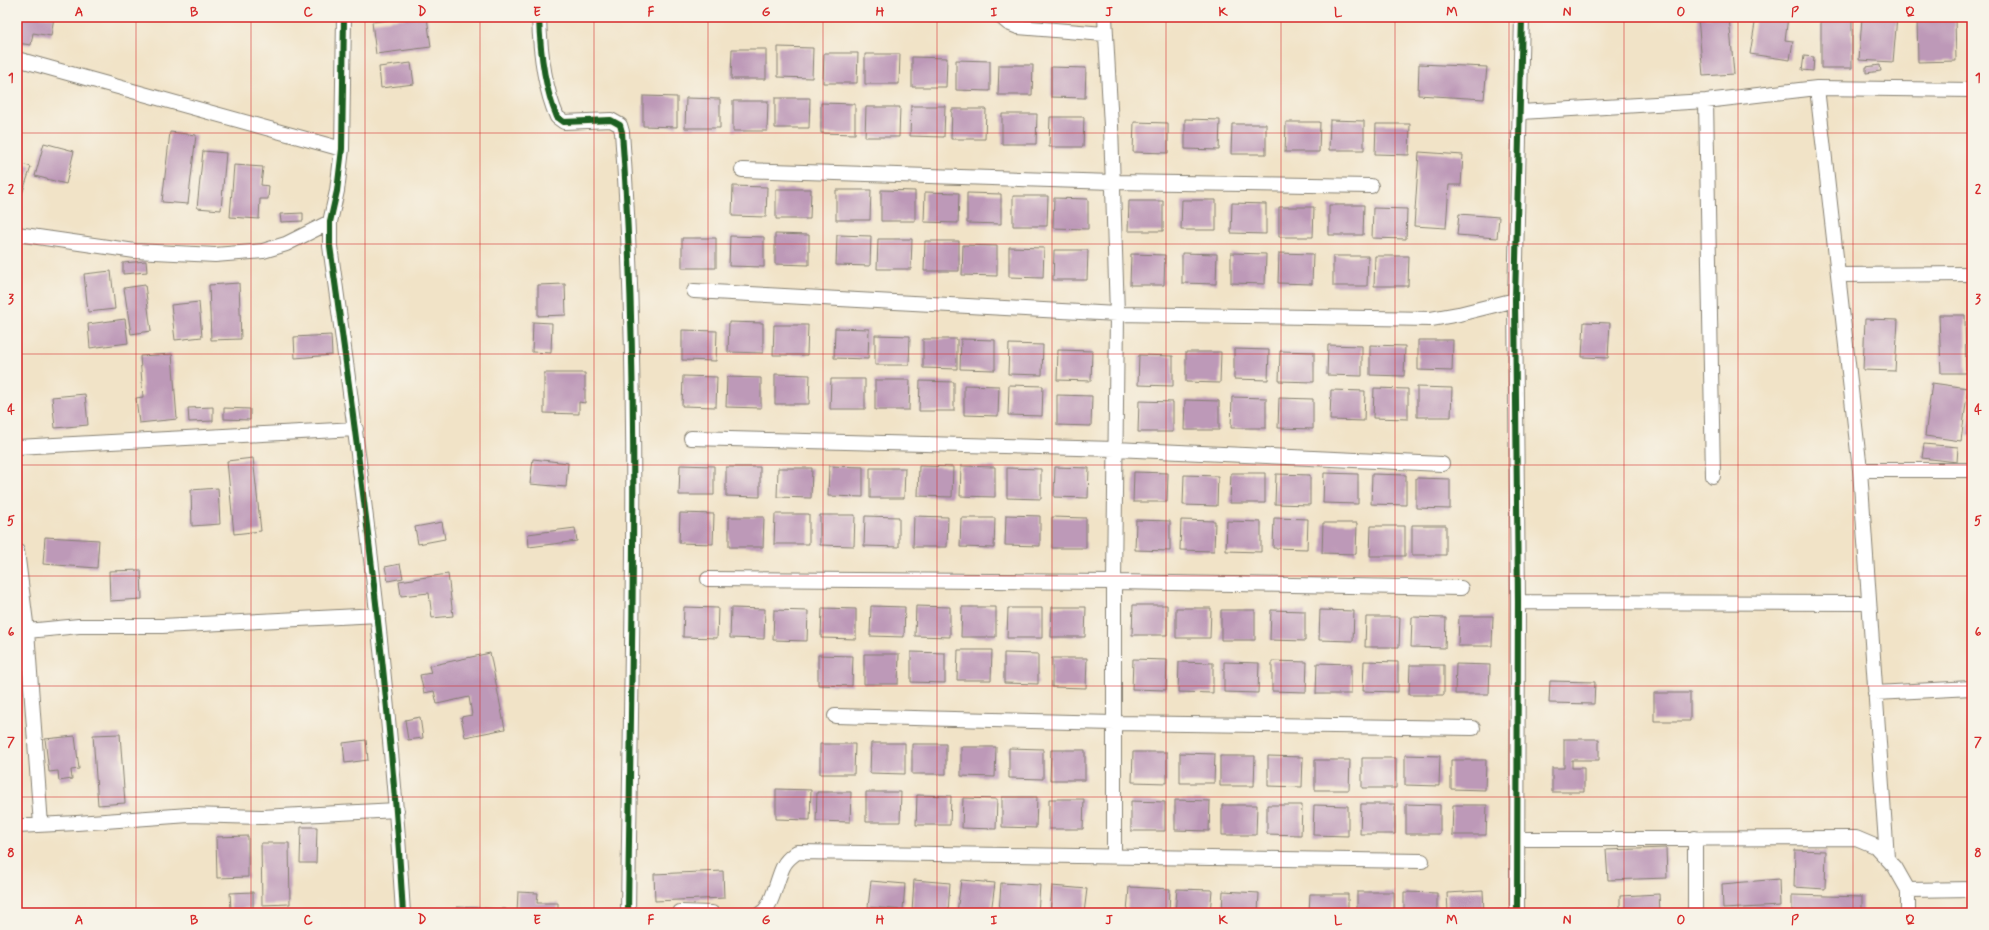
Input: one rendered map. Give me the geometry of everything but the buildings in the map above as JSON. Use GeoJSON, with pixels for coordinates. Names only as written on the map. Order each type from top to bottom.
{"type":"FeatureCollection","features":[{"type":"Feature","properties":{"kind":"street"},"geometry":{"type":"LineString","coordinates":[[344,17],[342,149],[338,191],[330,222],[330,246],[356,429],[379,615],[397,810],[402,913]]}},
{"type":"Feature","properties":{"kind":"street"},"geometry":{"type":"LineString","coordinates":[[539,17],[540,39],[545,72],[558,117],[564,122],[611,120],[620,125],[622,132],[629,232],[634,493],[628,913]]}},
{"type":"Feature","properties":{"kind":"street"},"geometry":{"type":"LineString","coordinates":[[1001,17],[1008,23],[1018,27],[1104,34]]}},
{"type":"Feature","properties":{"kind":"street"},"geometry":{"type":"LineString","coordinates":[[1105,17],[1104,34],[1113,182],[1117,314],[1114,582],[1114,857]]}},
{"type":"Feature","properties":{"kind":"street"},"geometry":{"type":"LineString","coordinates":[[1517,913],[1518,602],[1515,300],[1521,112],[1522,17]]}},
{"type":"Feature","properties":{"kind":"street"},"geometry":{"type":"LineString","coordinates":[[17,59],[342,149]]}},
{"type":"Feature","properties":{"kind":"street"},"geometry":{"type":"LineString","coordinates":[[1521,112],[1706,101],[1817,88],[1972,90]]}},
{"type":"Feature","properties":{"kind":"street"},"geometry":{"type":"LineString","coordinates":[[1817,88],[1860,470],[1887,858]]}},
{"type":"Feature","properties":{"kind":"street"},"geometry":{"type":"LineString","coordinates":[[1706,101],[1713,476]]}},
{"type":"Feature","properties":{"kind":"street"},"geometry":{"type":"LineString","coordinates":[[742,170],[1113,182],[1371,186]]}},
{"type":"Feature","properties":{"kind":"street"},"geometry":{"type":"LineString","coordinates":[[17,234],[135,251],[215,255],[264,251],[286,244],[330,222]]}},
{"type":"Feature","properties":{"kind":"street"},"geometry":{"type":"LineString","coordinates":[[1838,275],[1972,274]]}},
{"type":"Feature","properties":{"kind":"street"},"geometry":{"type":"LineString","coordinates":[[694,291],[1117,314],[1432,319],[1515,300]]}},
{"type":"Feature","properties":{"kind":"street"},"geometry":{"type":"LineString","coordinates":[[17,447],[356,429]]}},
{"type":"Feature","properties":{"kind":"street"},"geometry":{"type":"LineString","coordinates":[[691,438],[1115,449],[1442,464]]}},
{"type":"Feature","properties":{"kind":"street"},"geometry":{"type":"LineString","coordinates":[[1860,470],[1972,470]]}},
{"type":"Feature","properties":{"kind":"street"},"geometry":{"type":"LineString","coordinates":[[17,551],[22,631],[41,825]]}},
{"type":"Feature","properties":{"kind":"street"},"geometry":{"type":"LineString","coordinates":[[708,578],[1114,582],[1461,588]]}},
{"type":"Feature","properties":{"kind":"street"},"geometry":{"type":"LineString","coordinates":[[1518,602],[1869,603]]}},
{"type":"Feature","properties":{"kind":"street"},"geometry":{"type":"LineString","coordinates":[[22,631],[79,626],[162,626],[379,615]]}},
{"type":"Feature","properties":{"kind":"street"},"geometry":{"type":"LineString","coordinates":[[1876,693],[1972,688]]}},
{"type":"Feature","properties":{"kind":"street"},"geometry":{"type":"LineString","coordinates":[[835,716],[1114,723],[1473,728]]}},
{"type":"Feature","properties":{"kind":"street"},"geometry":{"type":"LineString","coordinates":[[17,826],[189,815],[262,817],[397,810]]}},
{"type":"Feature","properties":{"kind":"street"},"geometry":{"type":"LineString","coordinates":[[1695,838],[1695,913]]}},
{"type":"Feature","properties":{"kind":"street"},"geometry":{"type":"LineString","coordinates":[[1518,839],[1856,838],[1875,846],[1895,867],[1908,890],[1908,913]]}},
{"type":"Feature","properties":{"kind":"street"},"geometry":{"type":"LineString","coordinates":[[761,913],[768,907],[783,866],[788,858],[797,852],[1422,861]]}},
{"type":"Feature","properties":{"kind":"street"},"geometry":{"type":"LineString","coordinates":[[1908,890],[1972,889]]}},
{"type":"Feature","properties":{"kind":"street"},"geometry":{"type":"LineString","coordinates":[[680,912],[712,913]]}},
{"type":"Feature","properties":{"kind":"cycle path"},"geometry":{"type":"LineString","coordinates":[[344,17],[342,149],[337,191],[330,222],[330,246],[353,412],[373,579],[390,746],[403,913]]}},
{"type":"Feature","properties":{"kind":"cycle path"},"geometry":{"type":"LineString","coordinates":[[539,17],[540,42],[546,81],[557,117],[564,122],[611,120],[620,125],[622,132],[628,230],[633,425],[628,913]]}},
{"type":"Feature","properties":{"kind":"cycle path"},"geometry":{"type":"LineString","coordinates":[[1517,913],[1518,602],[1515,300],[1522,17]]}}]}
